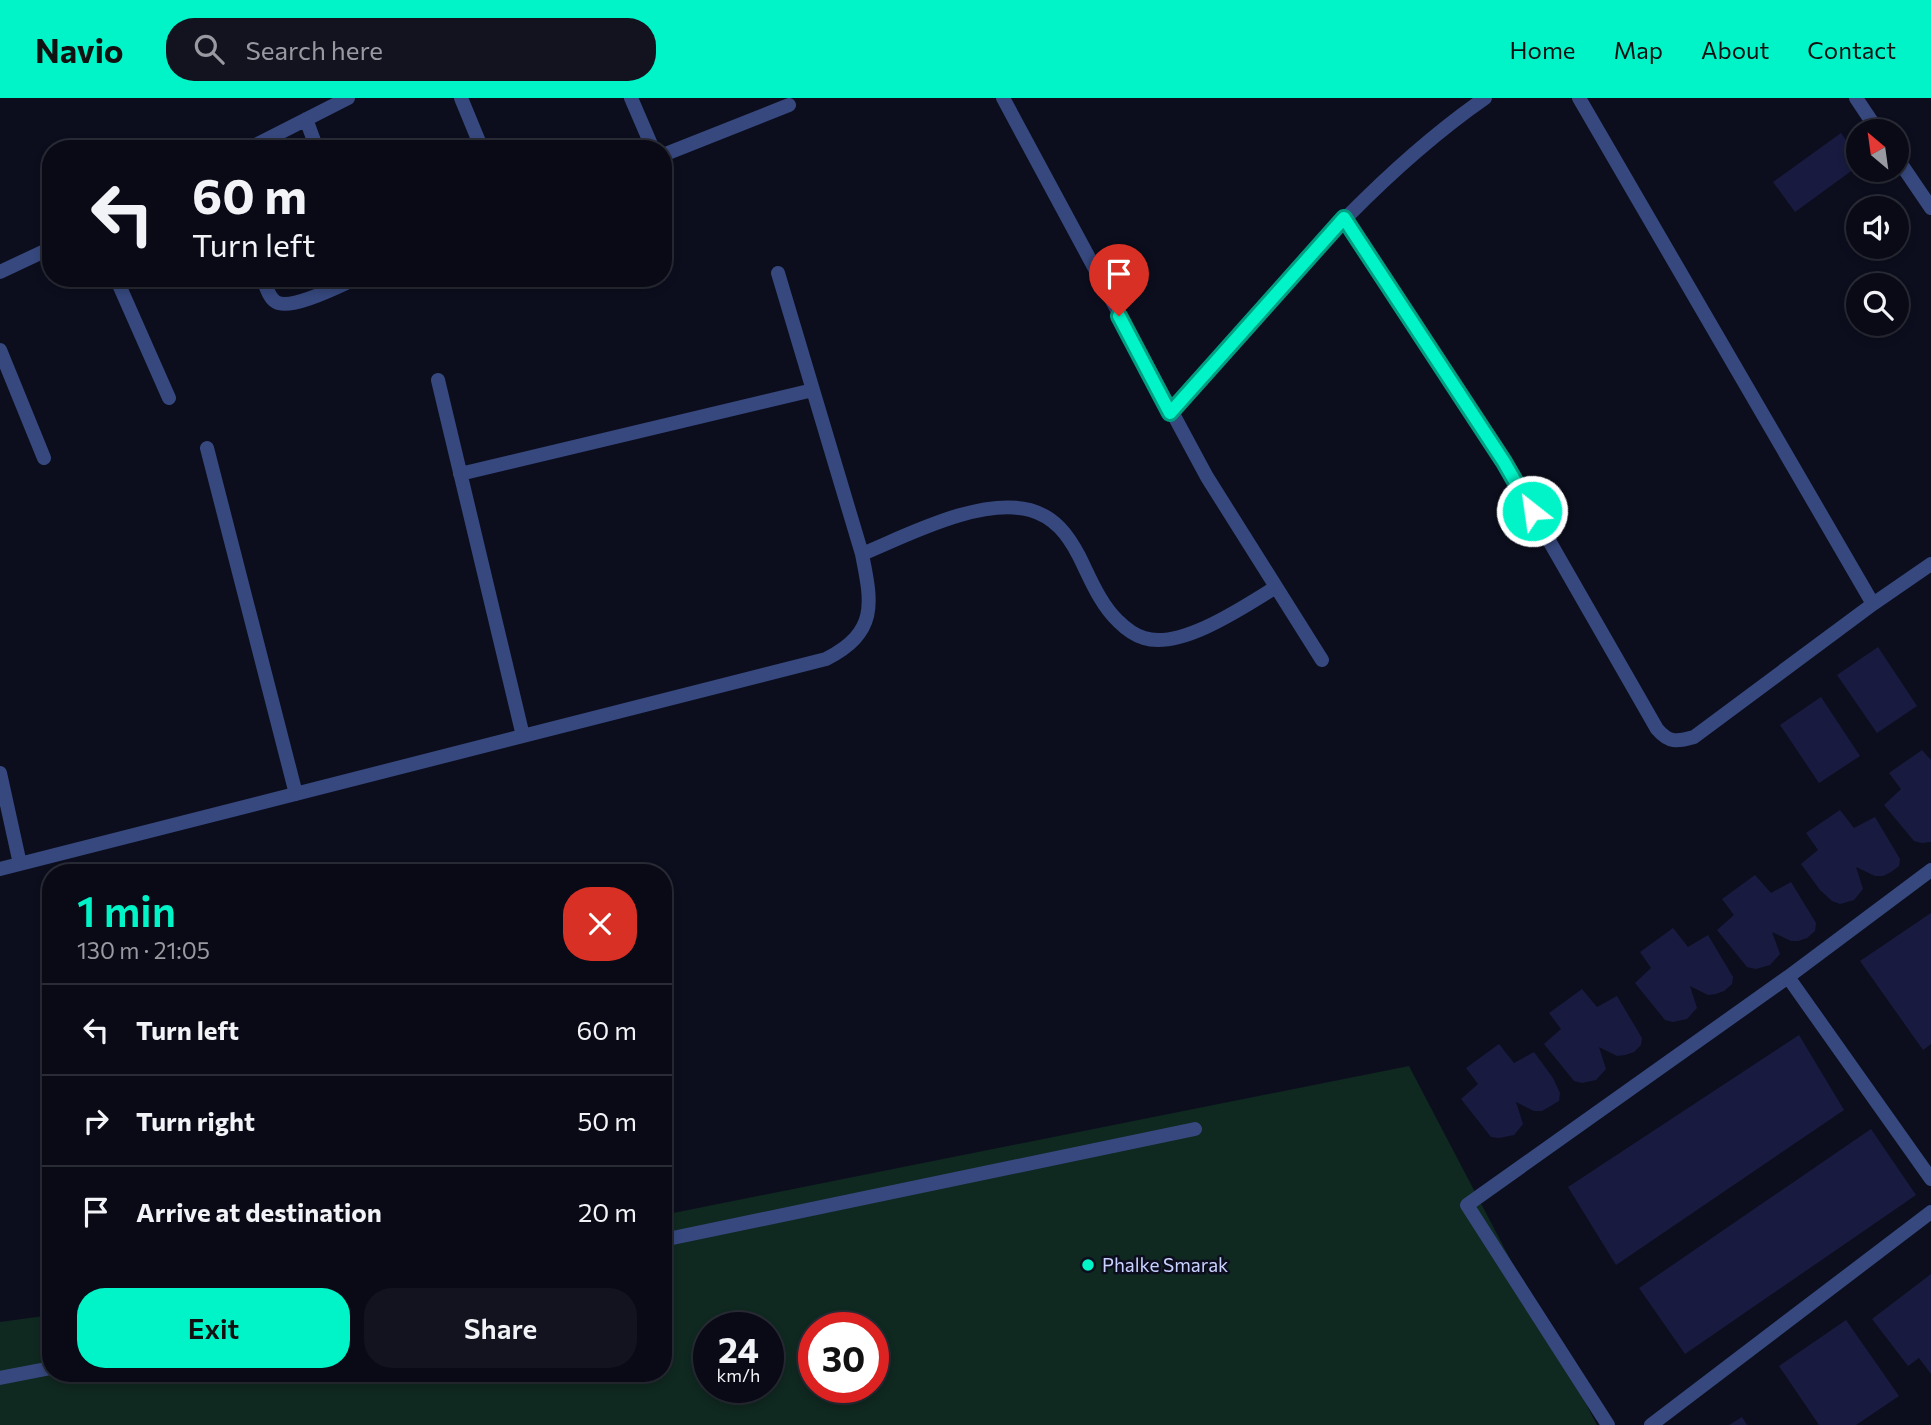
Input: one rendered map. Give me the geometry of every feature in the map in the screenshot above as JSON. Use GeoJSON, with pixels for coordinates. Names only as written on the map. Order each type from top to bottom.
{"type":"FeatureCollection","features":[{"type":"Feature","properties":{"kind":"street"},"geometry":{"type":"LineString","coordinates":[[266,140],[348,98]]}},
{"type":"Feature","properties":{"kind":"street"},"geometry":{"type":"LineString","coordinates":[[461,98],[478,140]]}},
{"type":"Feature","properties":{"kind":"street"},"geometry":{"type":"LineString","coordinates":[[631,98],[649,140]]}},
{"type":"Feature","properties":{"kind":"street"},"geometry":{"type":"LineString","coordinates":[[1003,98],[1170,413],[1322,660]]}},
{"type":"Feature","properties":{"kind":"street"},"geometry":{"type":"LineString","coordinates":[[1170,413],[1344,218],[1446,125],[1485,98]]}},
{"type":"Feature","properties":{"kind":"street"},"geometry":{"type":"LineString","coordinates":[[1579,98],[1873,604]]}},
{"type":"Feature","properties":{"kind":"street"},"geometry":{"type":"LineString","coordinates":[[1856,98],[1870,119]]}},
{"type":"Feature","properties":{"kind":"street"},"geometry":{"type":"LineString","coordinates":[[672,151],[789,105]]}},
{"type":"Feature","properties":{"kind":"street"},"geometry":{"type":"LineString","coordinates":[[306,120],[314,140]]}},
{"type":"Feature","properties":{"kind":"street"},"geometry":{"type":"LineString","coordinates":[[1909,176],[1931,208]]}},
{"type":"Feature","properties":{"kind":"street"},"geometry":{"type":"LineString","coordinates":[[1344,218],[1504,462],[1657,729],[1665,738],[1677,742],[1693,737],[1931,564]]}},
{"type":"Feature","properties":{"kind":"street"},"geometry":{"type":"LineString","coordinates":[[0,272],[42,252]]}},
{"type":"Feature","properties":{"kind":"street"},"geometry":{"type":"LineString","coordinates":[[0,869],[826,659],[841,651],[862,630],[868,614],[870,593],[862,554],[778,273]]}},
{"type":"Feature","properties":{"kind":"street"},"geometry":{"type":"LineString","coordinates":[[120,287],[169,398]]}},
{"type":"Feature","properties":{"kind":"street"},"geometry":{"type":"LineString","coordinates":[[266,287],[274,302],[282,304],[295,303],[335,287]]}},
{"type":"Feature","properties":{"kind":"street"},"geometry":{"type":"LineString","coordinates":[[0,350],[44,458]]}},
{"type":"Feature","properties":{"kind":"street"},"geometry":{"type":"LineString","coordinates":[[438,380],[523,736]]}},
{"type":"Feature","properties":{"kind":"street"},"geometry":{"type":"LineString","coordinates":[[460,474],[813,390]]}},
{"type":"Feature","properties":{"kind":"street"},"geometry":{"type":"LineString","coordinates":[[207,447],[296,794]]}},
{"type":"Feature","properties":{"kind":"street"},"geometry":{"type":"LineString","coordinates":[[862,554],[951,517],[996,508],[1030,510],[1051,520],[1066,533],[1097,591],[1116,619],[1133,633],[1147,639],[1166,639],[1192,633],[1221,620],[1276,587]]}},
{"type":"Feature","properties":{"kind":"street"},"geometry":{"type":"LineString","coordinates":[[0,774],[20,864]]}},
{"type":"Feature","properties":{"kind":"street"},"geometry":{"type":"LineString","coordinates":[[1608,1425],[1467,1205],[1788,977],[1931,870]]}},
{"type":"Feature","properties":{"kind":"street"},"geometry":{"type":"LineString","coordinates":[[1788,977],[1931,1179]]}},
{"type":"Feature","properties":{"kind":"street"},"geometry":{"type":"LineString","coordinates":[[672,1238],[1195,1129]]}},
{"type":"Feature","properties":{"kind":"street"},"geometry":{"type":"LineString","coordinates":[[1651,1425],[1931,1212]]}},
{"type":"Feature","properties":{"kind":"street"},"geometry":{"type":"LineString","coordinates":[[0,1378],[42,1370]]}},
{"type":"Feature","properties":{"kind":"green space","name":"Phalke Smarak"},"geometry":{"type":"Polygon","coordinates":[[[1409,1066],[1597,1425],[0,1425],[0,1322],[42,1316],[42,1382],[672,1382],[672,1213],[1409,1066]]]}},
{"type":"Feature","properties":{"kind":"building"},"geometry":{"type":"Polygon","coordinates":[[[1841,133],[1846,140],[1846,175],[1795,212],[1773,182],[1841,133]]]}},
{"type":"Feature","properties":{"kind":"building"},"geometry":{"type":"Polygon","coordinates":[[[1878,647],[1917,706],[1877,733],[1837,675],[1878,647]]]}},
{"type":"Feature","properties":{"kind":"building"},"geometry":{"type":"Polygon","coordinates":[[[1821,697],[1860,756],[1819,783],[1780,725],[1821,697]]]}},
{"type":"Feature","properties":{"kind":"building"},"geometry":{"type":"Polygon","coordinates":[[[1922,750],[1931,760],[1931,842],[1922,843],[1914,841],[1884,805],[1901,789],[1889,773],[1922,750]]]}},
{"type":"Feature","properties":{"kind":"building"},"geometry":{"type":"Polygon","coordinates":[[[1840,810],[1854,828],[1875,817],[1900,859],[1899,866],[1883,876],[1875,876],[1856,867],[1863,889],[1854,900],[1840,904],[1832,901],[1820,890],[1801,864],[1818,850],[1806,833],[1840,810]]]}},
{"type":"Feature","properties":{"kind":"building"},"geometry":{"type":"Polygon","coordinates":[[[1755,875],[1771,893],[1791,882],[1816,923],[1815,931],[1798,941],[1791,941],[1772,932],[1780,954],[1770,965],[1756,969],[1747,967],[1717,930],[1734,915],[1722,899],[1755,875]]]}},
{"type":"Feature","properties":{"kind":"building"},"geometry":{"type":"Polygon","coordinates":[[[1931,913],[1931,1044],[1923,1050],[1860,961],[1931,913]]]}},
{"type":"Feature","properties":{"kind":"building"},"geometry":{"type":"Polygon","coordinates":[[[1673,928],[1688,947],[1708,935],[1733,977],[1732,984],[1716,994],[1708,995],[1690,986],[1697,1008],[1687,1019],[1673,1022],[1665,1020],[1635,983],[1651,968],[1640,952],[1673,928]]]}},
{"type":"Feature","properties":{"kind":"building"},"geometry":{"type":"Polygon","coordinates":[[[1582,989],[1597,1007],[1617,996],[1642,1038],[1641,1045],[1634,1052],[1625,1055],[1617,1056],[1599,1047],[1606,1069],[1596,1080],[1582,1083],[1574,1081],[1544,1044],[1561,1029],[1549,1013],[1582,989]]]}},
{"type":"Feature","properties":{"kind":"building"},"geometry":{"type":"Polygon","coordinates":[[[1799,1035],[1844,1110],[1616,1265],[1568,1187],[1799,1035]]]}},
{"type":"Feature","properties":{"kind":"building"},"geometry":{"type":"Polygon","coordinates":[[[1499,1044],[1514,1063],[1534,1052],[1553,1078],[1560,1093],[1559,1101],[1542,1111],[1534,1111],[1516,1102],[1523,1124],[1514,1135],[1499,1138],[1491,1137],[1461,1099],[1478,1084],[1466,1068],[1499,1044]]]}},
{"type":"Feature","properties":{"kind":"building"},"geometry":{"type":"Polygon","coordinates":[[[1871,1129],[1916,1195],[1685,1354],[1639,1288],[1871,1129]]]}},
{"type":"Feature","properties":{"kind":"building"},"geometry":{"type":"Polygon","coordinates":[[[1931,1274],[1931,1374],[1919,1358],[1908,1366],[1872,1319],[1931,1274]]]}},
{"type":"Feature","properties":{"kind":"building"},"geometry":{"type":"Polygon","coordinates":[[[1846,1320],[1899,1396],[1856,1425],[1819,1425],[1779,1366],[1846,1320]]]}},
{"type":"Feature","properties":{"kind":"building"},"geometry":{"type":"Polygon","coordinates":[[[1742,1417],[1747,1425],[1729,1425],[1742,1417]]]}},
{"type":"Feature","properties":{"kind":"place","name":"Phalke Smarak"},"geometry":{"type":"Point","coordinates":[1088,1265]}},
{"type":"Feature","properties":{"kind":"route"},"geometry":{"type":"LineString","coordinates":[[1119,316],[1170,413],[1344,218],[1504,462],[1532,511]]}}]}
